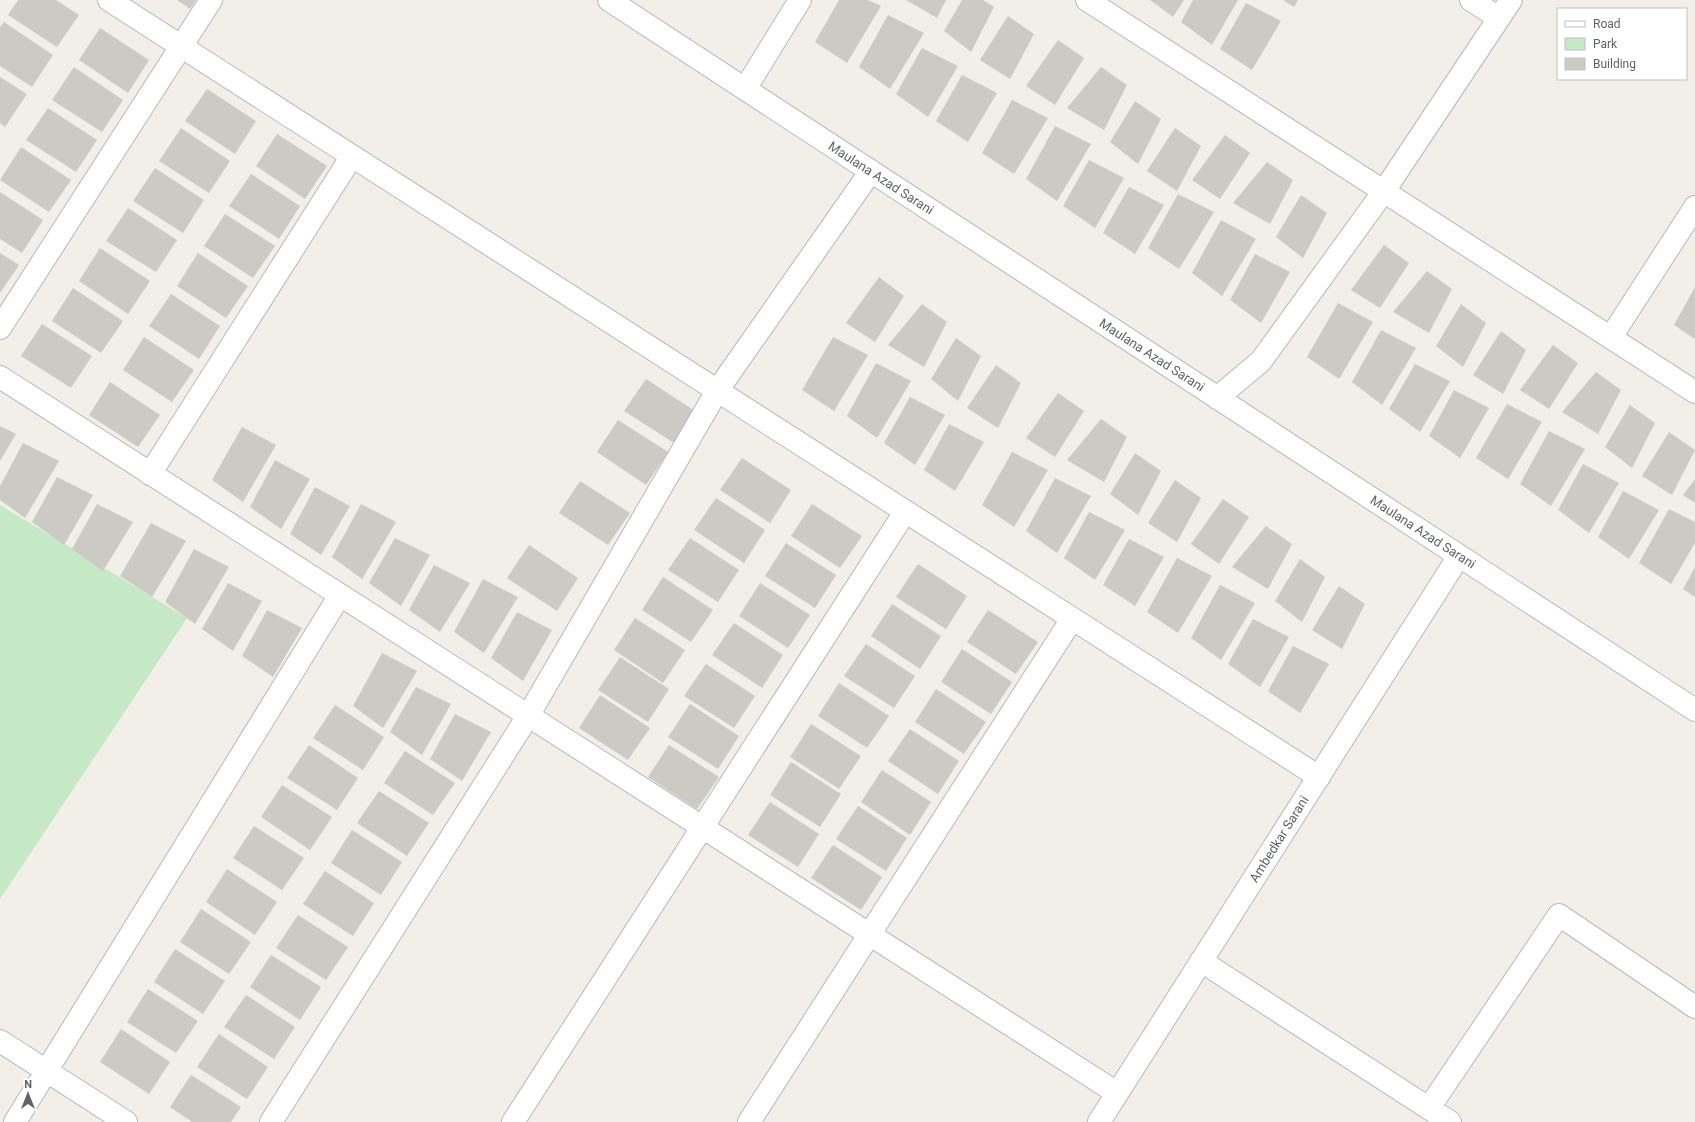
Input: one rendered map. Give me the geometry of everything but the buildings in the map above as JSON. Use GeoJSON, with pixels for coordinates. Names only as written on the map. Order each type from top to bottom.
{"type":"FeatureCollection","features":[{"type":"Feature","properties":{"kind":"street"},"geometry":{"type":"LineString","coordinates":[[109,0],[1319,777]]}},
{"type":"Feature","properties":{"kind":"street"},"geometry":{"type":"LineString","coordinates":[[0,328],[211,0]]}},
{"type":"Feature","properties":{"kind":"street","name":"Maulana Azad Sarani"},"geometry":{"type":"LineString","coordinates":[[609,0],[1695,710]]}},
{"type":"Feature","properties":{"kind":"street"},"geometry":{"type":"LineString","coordinates":[[745,89],[800,0]]}},
{"type":"Feature","properties":{"kind":"street"},"geometry":{"type":"LineString","coordinates":[[1087,0],[1695,392]]}},
{"type":"Feature","properties":{"kind":"street"},"geometry":{"type":"LineString","coordinates":[[1471,0],[1499,18]]}},
{"type":"Feature","properties":{"kind":"street"},"geometry":{"type":"LineString","coordinates":[[1217,398],[1261,361],[1384,192],[1511,0]]}},
{"type":"Feature","properties":{"kind":"street"},"geometry":{"type":"LineString","coordinates":[[150,474],[352,156]]}},
{"type":"Feature","properties":{"kind":"street"},"geometry":{"type":"LineString","coordinates":[[271,1122],[528,716],[717,391],[871,171]]}},
{"type":"Feature","properties":{"kind":"street"},"geometry":{"type":"LineString","coordinates":[[1610,337],[1695,207]]}},
{"type":"Feature","properties":{"kind":"street"},"geometry":{"type":"LineString","coordinates":[[0,377],[1117,1093]]}},
{"type":"Feature","properties":{"kind":"street"},"geometry":{"type":"LineString","coordinates":[[513,1122],[905,512]]}},
{"type":"Feature","properties":{"kind":"street","name":"Ambedkar Sarani"},"geometry":{"type":"LineString","coordinates":[[1099,1122],[1459,556]]}},
{"type":"Feature","properties":{"kind":"street"},"geometry":{"type":"LineString","coordinates":[[14,1122],[340,596]]}},
{"type":"Feature","properties":{"kind":"street"},"geometry":{"type":"LineString","coordinates":[[749,1122],[1072,619]]}},
{"type":"Feature","properties":{"kind":"street"},"geometry":{"type":"LineString","coordinates":[[1429,1108],[1559,916],[1695,1007]]}},
{"type":"Feature","properties":{"kind":"street"},"geometry":{"type":"LineString","coordinates":[[1201,961],[1450,1122]]}},
{"type":"Feature","properties":{"kind":"street"},"geometry":{"type":"LineString","coordinates":[[0,1041],[126,1122]]}},
{"type":"Feature","properties":{"kind":"green space"},"geometry":{"type":"Polygon","coordinates":[[[0,505],[187,618],[0,899],[0,505]]]}}]}
